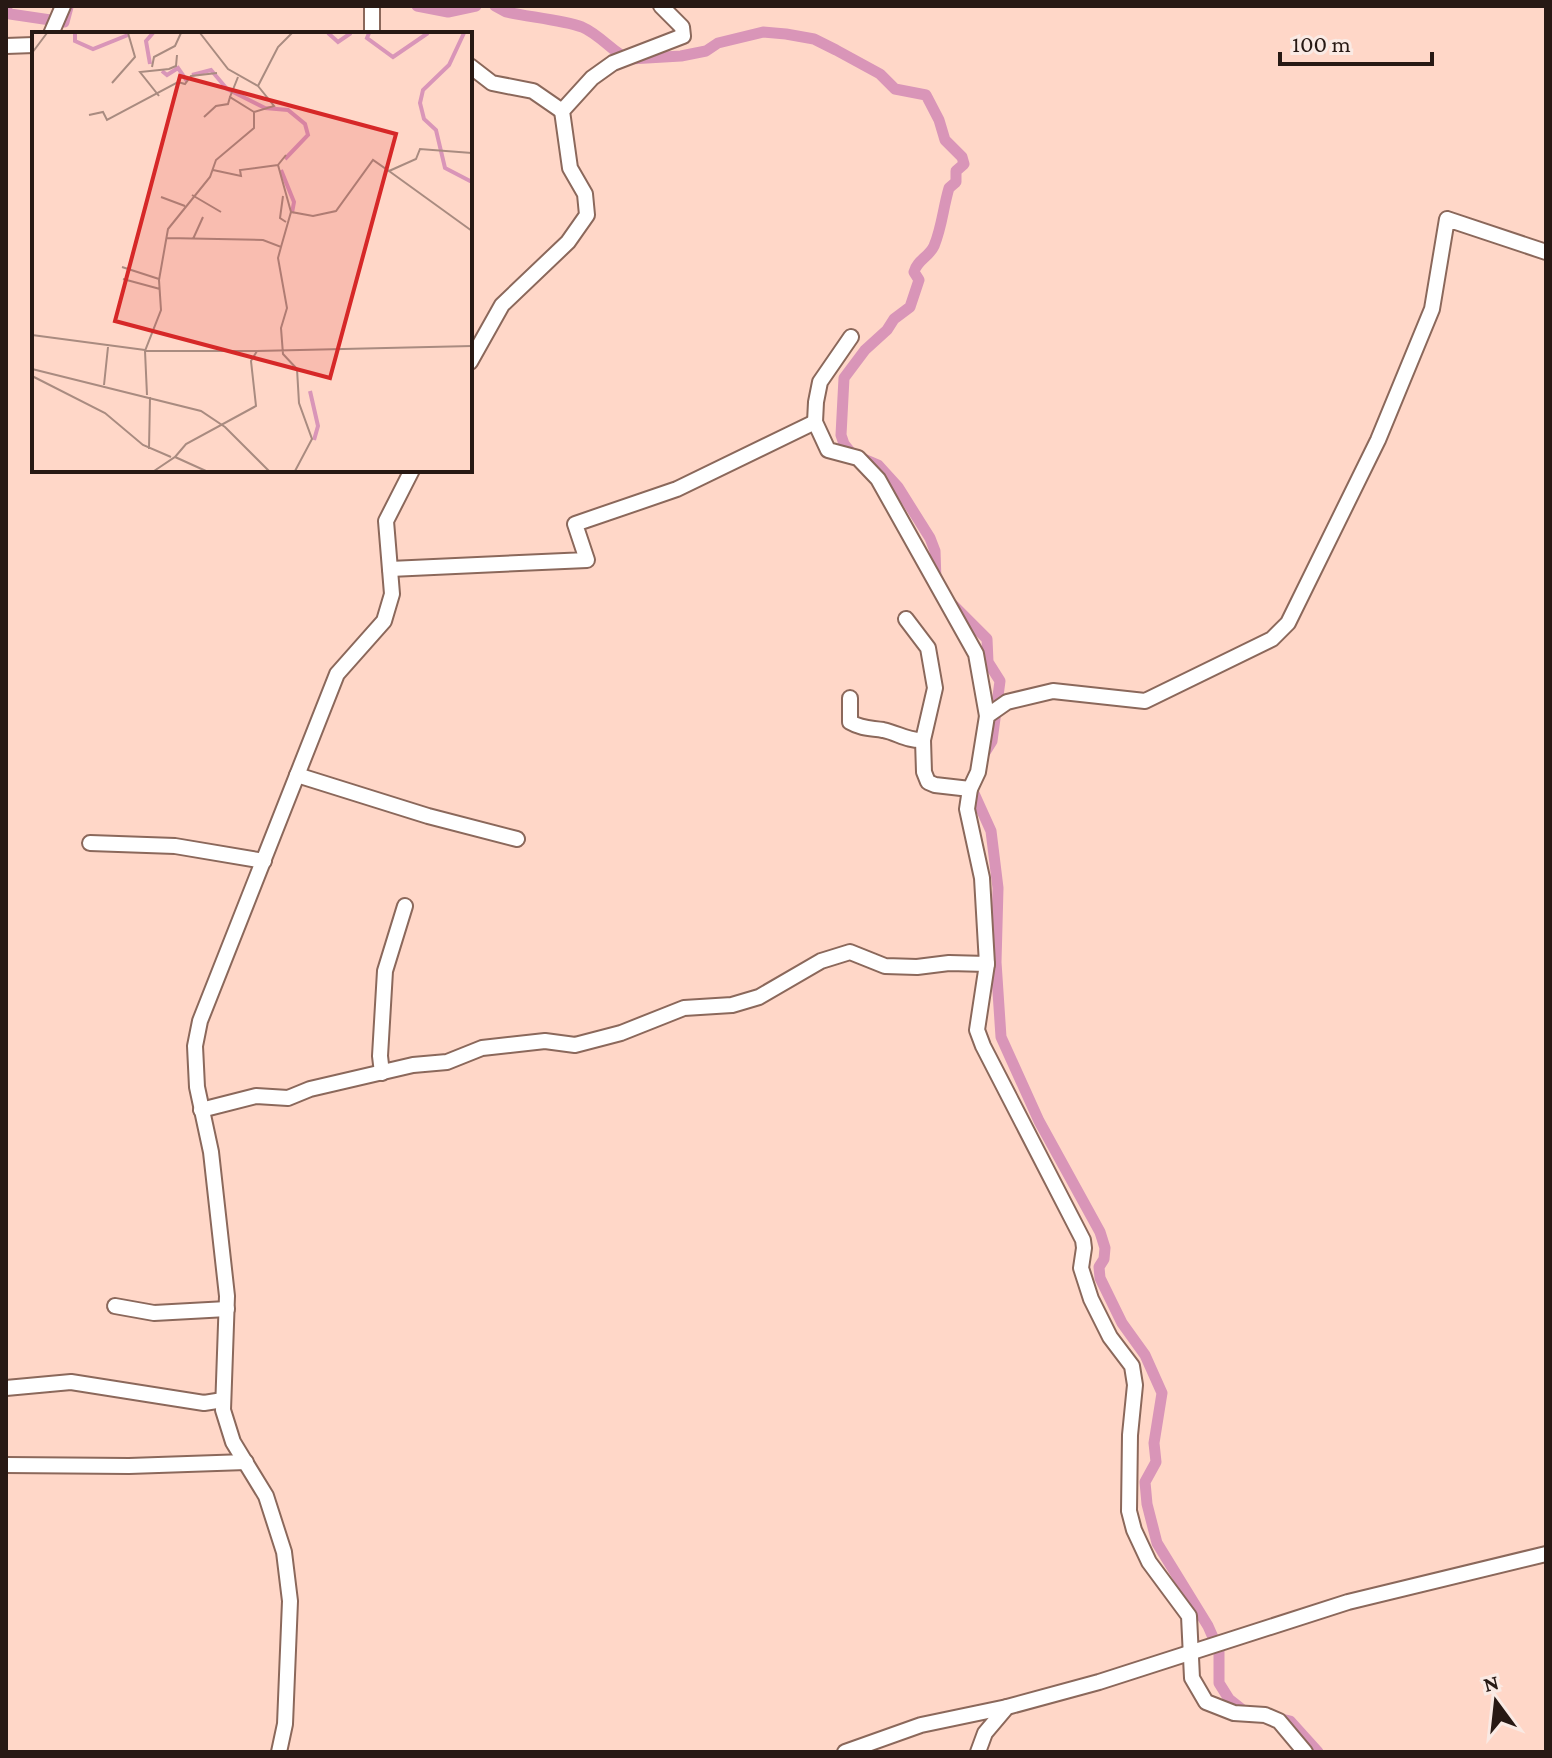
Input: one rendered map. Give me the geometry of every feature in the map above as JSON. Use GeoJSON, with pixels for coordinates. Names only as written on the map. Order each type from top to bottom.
{"type":"FeatureCollection","features":[{"type":"Feature","properties":{"kind":"street"},"geometry":{"type":"LineString","coordinates":[[52,32],[63,6]]}},
{"type":"Feature","properties":{"kind":"street"},"geometry":{"type":"LineString","coordinates":[[372,6],[372,32]]}},
{"type":"Feature","properties":{"kind":"street"},"geometry":{"type":"LineString","coordinates":[[562,111],[592,78],[613,63],[683,36],[682,27],[661,6]]}},
{"type":"Feature","properties":{"kind":"street"},"geometry":{"type":"LineString","coordinates":[[6,46],[32,45]]}},
{"type":"Feature","properties":{"kind":"street"},"geometry":{"type":"LineString","coordinates":[[472,68],[492,83],[533,91],[562,111],[570,168],[585,194],[587,215],[568,242],[502,305],[472,358]]}},
{"type":"Feature","properties":{"kind":"street"},"geometry":{"type":"LineString","coordinates":[[987,716],[1007,702],[1053,691],[1145,701],[1272,639],[1288,623],[1378,440],[1432,309],[1447,219],[1546,252]]}},
{"type":"Feature","properties":{"kind":"street"},"geometry":{"type":"LineString","coordinates":[[851,337],[820,382],[815,422],[828,450],[858,458],[878,479],[976,654],[987,716],[978,772],[970,789],[967,809],[982,878],[987,964],[977,1030],[1083,1240],[1081,1268],[1091,1299],[1110,1337],[1132,1366],[1135,1385],[1130,1435],[1129,1511],[1134,1530],[1149,1562],[1189,1616],[1192,1678],[1206,1702],[1234,1713],[1265,1715],[1279,1721],[1305,1752]]}},
{"type":"Feature","properties":{"kind":"street"},"geometry":{"type":"LineString","coordinates":[[390,569],[587,560],[575,524],[677,489],[815,422]]}},
{"type":"Feature","properties":{"kind":"street"},"geometry":{"type":"LineString","coordinates":[[279,1752],[285,1724],[288,1589],[284,1552],[266,1496],[233,1442],[223,1410],[227,1309],[221,1225],[211,1152],[201,1110],[195,1046],[200,1021],[337,674],[384,621],[392,594],[386,521],[411,472]]}},
{"type":"Feature","properties":{"kind":"street"},"geometry":{"type":"LineString","coordinates":[[906,619],[928,648],[935,688],[923,740],[924,772],[928,782],[935,785],[970,789]]}},
{"type":"Feature","properties":{"kind":"street"},"geometry":{"type":"LineString","coordinates":[[850,698],[850,722],[861,728],[887,731],[910,741],[923,740]]}},
{"type":"Feature","properties":{"kind":"street"},"geometry":{"type":"LineString","coordinates":[[297,775],[428,816],[517,839]]}},
{"type":"Feature","properties":{"kind":"street"},"geometry":{"type":"LineString","coordinates":[[90,843],[175,846],[264,861]]}},
{"type":"Feature","properties":{"kind":"street"},"geometry":{"type":"LineString","coordinates":[[382,1073],[380,1056],[385,971],[405,906]]}},
{"type":"Feature","properties":{"kind":"street"},"geometry":{"type":"LineString","coordinates":[[201,1110],[256,1096],[288,1098],[310,1089],[413,1065],[447,1062],[482,1048],[545,1041],[575,1045],[621,1033],[684,1008],[732,1005],[759,997],[821,961],[850,952],[885,966],[987,964]]}},
{"type":"Feature","properties":{"kind":"street"},"geometry":{"type":"LineString","coordinates":[[115,1306],[154,1313],[227,1309]]}},
{"type":"Feature","properties":{"kind":"street"},"geometry":{"type":"LineString","coordinates":[[6,1388],[71,1382],[204,1403],[223,1400]]}},
{"type":"Feature","properties":{"kind":"street"},"geometry":{"type":"LineString","coordinates":[[6,1465],[129,1466],[246,1462]]}},
{"type":"Feature","properties":{"kind":"street"},"geometry":{"type":"LineString","coordinates":[[845,1752],[921,1725],[1007,1707],[1099,1682],[1348,1602],[1546,1554]]}},
{"type":"Feature","properties":{"kind":"street"},"geometry":{"type":"LineString","coordinates":[[978,1752],[985,1733],[1007,1707]]}},
{"type":"Feature","properties":{"kind":"waterway"},"geometry":{"type":"LineString","coordinates":[[417,6],[448,12],[476,6]]}},
{"type":"Feature","properties":{"kind":"waterway"},"geometry":{"type":"LineString","coordinates":[[495,6],[506,12],[582,27],[630,59],[706,51],[718,43],[763,32],[814,39],[880,74],[895,89],[926,95],[945,140],[962,157],[964,164],[956,171],[956,182],[949,188],[934,246],[914,272],[919,280],[910,307],[865,350],[844,378],[841,435],[852,454],[878,465],[898,487],[930,538],[935,551],[936,581]]}},
{"type":"Feature","properties":{"kind":"waterway"},"geometry":{"type":"LineString","coordinates":[[6,10],[10,14],[64,22],[68,7]]}},
{"type":"Feature","properties":{"kind":"waterway"},"geometry":{"type":"LineString","coordinates":[[953,605],[987,639],[988,662],[1000,681],[992,741],[982,757]]}},
{"type":"Feature","properties":{"kind":"waterway"},"geometry":{"type":"LineString","coordinates":[[973,785],[991,831],[998,888],[996,962],[1001,1037],[1039,1121],[1100,1232],[1105,1248],[1099,1267],[1100,1278],[1122,1323],[1145,1355],[1162,1393],[1154,1443],[1156,1462],[1145,1482],[1157,1543],[1208,1626],[1219,1651],[1219,1683],[1229,1699],[1248,1714]]}},
{"type":"Feature","properties":{"kind":"waterway"},"geometry":{"type":"LineString","coordinates":[[1273,1717],[1290,1721],[1318,1752]]}}]}
